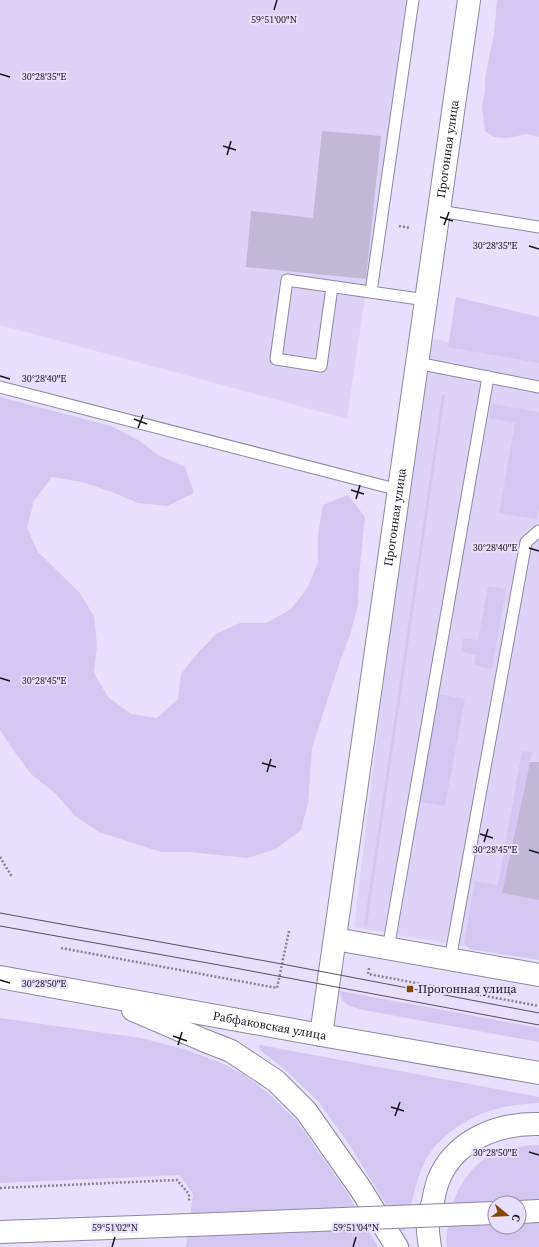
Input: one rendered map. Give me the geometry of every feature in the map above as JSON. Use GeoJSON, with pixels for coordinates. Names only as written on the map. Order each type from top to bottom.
{"type":"FeatureCollection","features":[{"type":"Feature","properties":{"kind":"main road","name":"Прогонная улица"},"geometry":{"type":"LineString","coordinates":[[321,1035],[469,0]]}},
{"type":"Feature","properties":{"kind":"main road"},"geometry":{"type":"LineString","coordinates":[[335,939],[539,975]]}},
{"type":"Feature","properties":{"kind":"main road","name":"Рабфаковская улица"},"geometry":{"type":"LineString","coordinates":[[0,977],[98,996],[539,1073]]}},
{"type":"Feature","properties":{"kind":"main road"},"geometry":{"type":"LineString","coordinates":[[98,996],[203,1040],[231,1050],[276,1081],[306,1111],[356,1182],[397,1247]]}},
{"type":"Feature","properties":{"kind":"main road"},"geometry":{"type":"LineString","coordinates":[[430,1247],[428,1222],[435,1193],[439,1180],[453,1157],[472,1140],[498,1129],[509,1126],[539,1124]]}},
{"type":"Feature","properties":{"kind":"main road"},"geometry":{"type":"LineString","coordinates":[[527,1212],[539,1211]]}},
{"type":"Feature","properties":{"kind":"main road"},"geometry":{"type":"LineString","coordinates":[[0,1232],[487,1213]]}},
{"type":"Feature","properties":{"kind":"lane"},"geometry":{"type":"LineString","coordinates":[[371,292],[413,0]]}},
{"type":"Feature","properties":{"kind":"lane"},"geometry":{"type":"LineString","coordinates":[[439,211],[539,227]]}},
{"type":"Feature","properties":{"kind":"lane"},"geometry":{"type":"LineString","coordinates":[[332,287],[321,366],[276,359],[287,280],[426,300]]}},
{"type":"Feature","properties":{"kind":"lane"},"geometry":{"type":"LineString","coordinates":[[417,363],[539,387]]}},
{"type":"Feature","properties":{"kind":"lane"},"geometry":{"type":"LineString","coordinates":[[380,948],[488,376]]}},
{"type":"Feature","properties":{"kind":"lane"},"geometry":{"type":"LineString","coordinates":[[0,387],[399,490]]}},
{"type":"Feature","properties":{"kind":"lane"},"geometry":{"type":"LineString","coordinates":[[450,960],[526,542],[539,531]]}},
{"type":"Feature","properties":{"kind":"path"},"geometry":{"type":"LineString","coordinates":[[0,857],[12,877]]}},
{"type":"Feature","properties":{"kind":"path"},"geometry":{"type":"LineString","coordinates":[[61,948],[277,988],[289,930]]}},
{"type":"Feature","properties":{"kind":"path"},"geometry":{"type":"LineString","coordinates":[[380,948],[368,974],[539,1006]]}},
{"type":"Feature","properties":{"kind":"path"},"geometry":{"type":"LineString","coordinates":[[0,1188],[177,1180],[190,1194],[188,1202]]}},
{"type":"Feature","properties":{"kind":"shaded area"},"geometry":{"type":"Polygon","coordinates":[[[0,0],[409,0],[347,419],[0,325],[0,0]]]}},
{"type":"Feature","properties":{"kind":"shaded area"},"geometry":{"type":"Polygon","coordinates":[[[497,0],[539,0],[539,137],[527,134],[507,138],[494,137],[485,131],[482,107],[485,91],[485,78],[494,34],[497,0]]]}},
{"type":"Feature","properties":{"kind":"shaded area"},"geometry":{"type":"Polygon","coordinates":[[[456,297],[539,317],[539,363],[448,347],[456,297]]]}},
{"type":"Feature","properties":{"kind":"shaded area"},"geometry":{"type":"Polygon","coordinates":[[[431,338],[539,363],[539,960],[354,927],[387,654],[431,338]]]}},
{"type":"Feature","properties":{"kind":"shaded area"},"geometry":{"type":"Polygon","coordinates":[[[442,395],[445,395],[367,926],[364,925],[442,395]]]}},
{"type":"Feature","properties":{"kind":"shaded area"},"geometry":{"type":"Polygon","coordinates":[[[0,397],[111,426],[140,441],[158,455],[185,467],[194,493],[167,506],[138,503],[82,482],[52,477],[34,501],[27,528],[38,552],[79,592],[94,616],[97,645],[94,673],[108,697],[131,714],[157,718],[178,699],[181,674],[216,634],[240,623],[266,623],[291,609],[308,587],[318,562],[318,535],[323,505],[348,495],[365,517],[359,575],[358,605],[350,635],[312,748],[308,803],[301,830],[276,849],[248,858],[189,852],[161,852],[99,832],[75,816],[56,794],[31,774],[0,730],[0,397]]]}},
{"type":"Feature","properties":{"kind":"shaded area"},"geometry":{"type":"Polygon","coordinates":[[[492,404],[539,412],[539,509],[537,519],[499,513],[515,423],[489,418],[492,404]]]}},
{"type":"Feature","properties":{"kind":"shaded area"},"geometry":{"type":"Polygon","coordinates":[[[488,586],[506,589],[492,669],[474,665],[476,655],[461,652],[463,638],[478,640],[488,586]]]}},
{"type":"Feature","properties":{"kind":"shaded area"},"geometry":{"type":"Polygon","coordinates":[[[439,694],[465,699],[445,806],[420,802],[439,694]]]}},
{"type":"Feature","properties":{"kind":"shaded area"},"geometry":{"type":"Polygon","coordinates":[[[522,751],[532,752],[502,893],[539,900],[539,960],[470,949],[464,943],[475,881],[498,885],[522,751]]]}},
{"type":"Feature","properties":{"kind":"shaded area"},"geometry":{"type":"Polygon","coordinates":[[[340,991],[539,1028],[539,1042],[363,1010],[347,1005],[342,1000],[340,991]]]}},
{"type":"Feature","properties":{"kind":"shaded area"},"geometry":{"type":"Polygon","coordinates":[[[0,1018],[141,1038],[184,1049],[224,1064],[246,1076],[268,1093],[296,1120],[346,1191],[378,1247],[186,1247],[193,1194],[179,1175],[0,1183],[0,1018]]]}},
{"type":"Feature","properties":{"kind":"shaded area"},"geometry":{"type":"Polygon","coordinates":[[[260,1045],[539,1097],[539,1103],[504,1107],[484,1113],[463,1123],[441,1140],[430,1152],[425,1161],[414,1194],[406,1229],[402,1231],[349,1144],[318,1101],[284,1069],[260,1050],[260,1045]]]}},
{"type":"Feature","properties":{"kind":"shaded area"},"geometry":{"type":"Polygon","coordinates":[[[539,1145],[539,1247],[447,1247],[447,1232],[452,1207],[455,1197],[465,1178],[479,1163],[488,1157],[497,1152],[539,1145]]]}},
{"type":"Feature","properties":{"kind":"building"},"geometry":{"type":"Polygon","coordinates":[[[322,131],[381,136],[366,279],[246,267],[251,211],[313,218],[322,131]]]}},
{"type":"Feature","properties":{"kind":"building"},"geometry":{"type":"Polygon","coordinates":[[[530,762],[539,762],[539,900],[502,893],[530,762]]]}},
{"type":"Feature","properties":{"kind":"tram line"},"geometry":{"type":"LineString","coordinates":[[0,913],[282,964],[539,1013]]}},
{"type":"Feature","properties":{"kind":"tram line"},"geometry":{"type":"LineString","coordinates":[[0,926],[219,965],[539,1025]]}},
{"type":"Feature","properties":{"kind":"place","name":"Прогонная улица"},"geometry":{"type":"Point","coordinates":[410,989]}}]}
